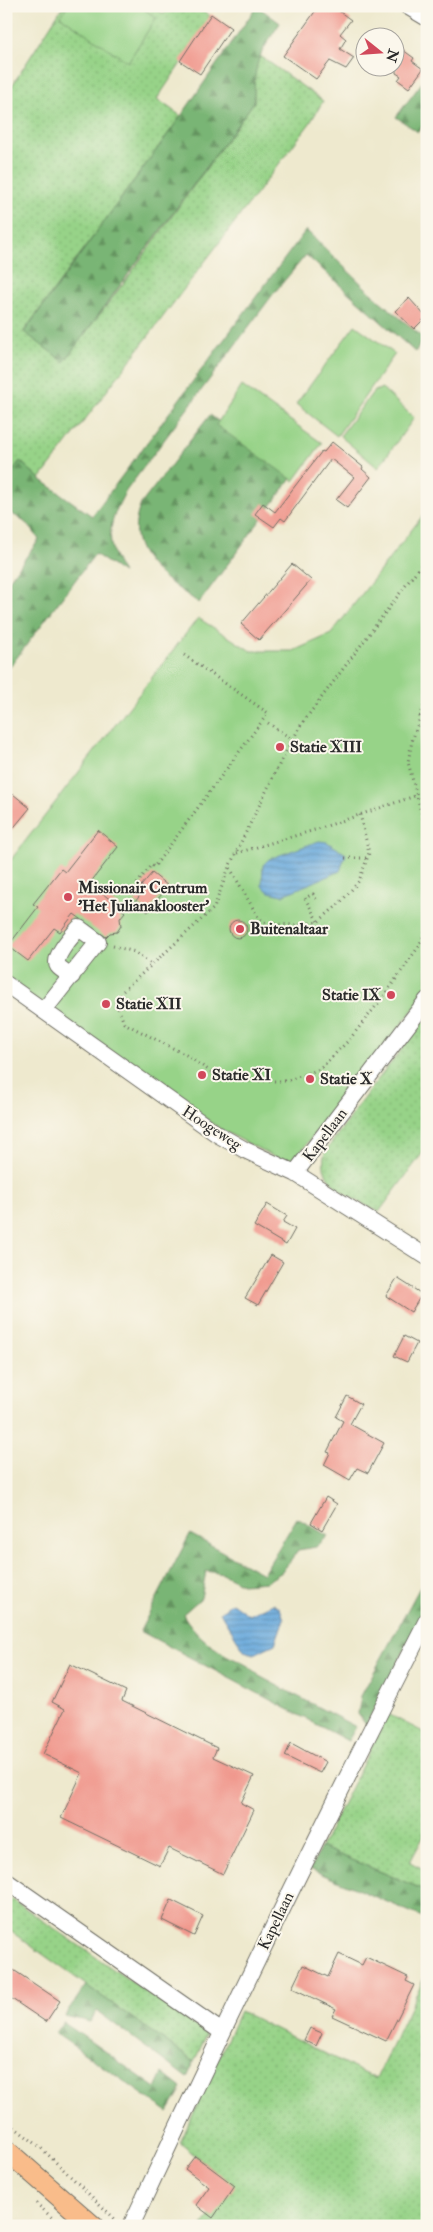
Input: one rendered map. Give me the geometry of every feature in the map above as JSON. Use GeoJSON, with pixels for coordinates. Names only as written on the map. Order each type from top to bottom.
{"type":"FeatureCollection","features":[{"type":"Feature","properties":{"kind":"main road"},"geometry":{"type":"LineString","coordinates":[[6,2150],[93,2226]]}},
{"type":"Feature","properties":{"kind":"street"},"geometry":{"type":"LineString","coordinates":[[407,6],[427,18]]}},
{"type":"Feature","properties":{"kind":"street"},"geometry":{"type":"LineString","coordinates":[[44,1010],[72,976],[98,942],[79,928],[58,956],[58,966],[72,976]]}},
{"type":"Feature","properties":{"kind":"street","name":"Hoogeweg"},"geometry":{"type":"LineString","coordinates":[[6,984],[217,1134],[244,1150],[295,1173],[427,1257]]}},
{"type":"Feature","properties":{"kind":"street","name":"Kapellaan"},"geometry":{"type":"LineString","coordinates":[[295,1173],[427,1000]]}},
{"type":"Feature","properties":{"kind":"street","name":"Kapellaan"},"geometry":{"type":"LineString","coordinates":[[131,2226],[222,2032],[369,1733],[427,1620]]}},
{"type":"Feature","properties":{"kind":"street"},"geometry":{"type":"LineString","coordinates":[[6,1882],[222,2032]]}},
{"type":"Feature","properties":{"kind":"path"},"geometry":{"type":"LineString","coordinates":[[427,557],[302,725],[280,763],[229,867],[214,908],[123,990],[116,1005],[124,1023],[186,1055],[214,1074],[248,1081],[286,1081],[320,1069],[349,1040],[384,996],[419,946],[427,928]]}},
{"type":"Feature","properties":{"kind":"path"},"geometry":{"type":"LineString","coordinates":[[137,884],[151,865],[154,867],[268,713],[184,655]]}},
{"type":"Feature","properties":{"kind":"path"},"geometry":{"type":"LineString","coordinates":[[427,697],[419,716],[408,762],[415,796],[427,835]]}},
{"type":"Feature","properties":{"kind":"path"},"geometry":{"type":"LineString","coordinates":[[419,716],[427,720]]}},
{"type":"Feature","properties":{"kind":"path"},"geometry":{"type":"LineString","coordinates":[[268,723],[293,740]]}},
{"type":"Feature","properties":{"kind":"path"},"geometry":{"type":"LineString","coordinates":[[237,853],[415,796]]}},
{"type":"Feature","properties":{"kind":"path"},"geometry":{"type":"LineString","coordinates":[[229,867],[258,917],[264,922],[296,925],[318,922],[340,903],[359,881],[369,853],[360,814]]}},
{"type":"Feature","properties":{"kind":"path"},"geometry":{"type":"LineString","coordinates":[[345,858],[367,858]]}},
{"type":"Feature","properties":{"kind":"path"},"geometry":{"type":"LineString","coordinates":[[316,899],[313,894],[305,898],[318,922]]}},
{"type":"Feature","properties":{"kind":"path"},"geometry":{"type":"LineString","coordinates":[[98,942],[135,952],[152,965]]}},
{"type":"Feature","properties":{"kind":"path"},"geometry":{"type":"LineString","coordinates":[[6,2120],[39,2146],[122,2226]]}},
{"type":"Feature","properties":{"kind":"green space"},"geometry":{"type":"Polygon","coordinates":[[[63,6],[152,6],[164,14],[170,6],[195,6],[212,17],[157,99],[181,116],[24,331],[64,361],[126,280],[254,102],[254,71],[259,55],[323,101],[310,123],[40,479],[20,461],[6,479],[6,95],[63,6]]]}},
{"type":"Feature","properties":{"kind":"green space"},"geometry":{"type":"Polygon","coordinates":[[[67,6],[140,6],[156,18],[128,62],[60,16],[67,6]]]}},
{"type":"Feature","properties":{"kind":"green space"},"geometry":{"type":"Polygon","coordinates":[[[257,6],[280,23],[262,52],[256,68],[254,102],[64,362],[24,332],[181,116],[257,6]]]}},
{"type":"Feature","properties":{"kind":"green space"},"geometry":{"type":"Polygon","coordinates":[[[427,76],[427,120],[418,132],[396,117],[427,76]]]}},
{"type":"Feature","properties":{"kind":"green space"},"geometry":{"type":"Polygon","coordinates":[[[306,230],[374,296],[425,339],[415,352],[306,255],[274,293],[126,491],[115,513],[111,532],[113,552],[123,573],[95,554],[6,672],[6,584],[39,540],[25,522],[6,511],[6,479],[20,461],[40,479],[92,516],[306,230]]]}},
{"type":"Feature","properties":{"kind":"green space"},"geometry":{"type":"Polygon","coordinates":[[[355,325],[395,354],[337,436],[296,404],[355,325]]]}},
{"type":"Feature","properties":{"kind":"green space"},"geometry":{"type":"Polygon","coordinates":[[[242,386],[322,443],[294,481],[216,425],[242,386]]]}},
{"type":"Feature","properties":{"kind":"green space"},"geometry":{"type":"Polygon","coordinates":[[[382,388],[414,418],[378,468],[340,436],[373,392],[382,388]]]}},
{"type":"Feature","properties":{"kind":"green space"},"geometry":{"type":"Polygon","coordinates":[[[210,415],[293,476],[199,603],[172,584],[149,563],[141,551],[136,537],[136,522],[141,504],[210,415]]]}},
{"type":"Feature","properties":{"kind":"green space"},"geometry":{"type":"Polygon","coordinates":[[[427,510],[427,992],[290,1165],[222,1130],[6,981],[6,866],[198,618],[251,651],[293,651],[331,634],[427,510]]]}},
{"type":"Feature","properties":{"kind":"green space"},"geometry":{"type":"Polygon","coordinates":[[[427,1017],[427,1147],[379,1212],[349,1196],[332,1182],[326,1174],[324,1164],[325,1152],[368,1092],[427,1017]]]}},
{"type":"Feature","properties":{"kind":"green space"},"geometry":{"type":"Polygon","coordinates":[[[297,1518],[328,1536],[316,1547],[298,1550],[282,1572],[266,1582],[242,1584],[223,1574],[206,1571],[201,1598],[183,1614],[196,1632],[226,1655],[248,1666],[259,1676],[356,1727],[348,1741],[140,1631],[190,1534],[263,1574],[297,1518]]]}},
{"type":"Feature","properties":{"kind":"green space"},"geometry":{"type":"Polygon","coordinates":[[[427,1574],[427,1606],[366,1725],[358,1714],[361,1696],[427,1574]]]}},
{"type":"Feature","properties":{"kind":"green space"},"geometry":{"type":"Polygon","coordinates":[[[388,1714],[427,1734],[427,1830],[410,1862],[427,1871],[427,1891],[321,1847],[388,1714]]]}},
{"type":"Feature","properties":{"kind":"green space"},"geometry":{"type":"Polygon","coordinates":[[[321,1847],[427,1891],[427,1919],[310,1869],[321,1847]]]}},
{"type":"Feature","properties":{"kind":"green space"},"geometry":{"type":"Polygon","coordinates":[[[6,1895],[207,2034],[194,2062],[6,1928],[6,1895]]]}},
{"type":"Feature","properties":{"kind":"green space"},"geometry":{"type":"Polygon","coordinates":[[[427,1972],[427,2226],[202,2226],[233,2186],[180,2143],[240,2011],[376,2079],[427,1972]]]}},
{"type":"Feature","properties":{"kind":"green space"},"geometry":{"type":"Polygon","coordinates":[[[86,1985],[194,2062],[187,2078],[97,2011],[90,2022],[65,2016],[86,1985]]]}},
{"type":"Feature","properties":{"kind":"green space"},"geometry":{"type":"Polygon","coordinates":[[[63,2022],[156,2088],[163,2073],[182,2088],[168,2112],[55,2033],[63,2022]]]}},
{"type":"Feature","properties":{"kind":"water"},"geometry":{"type":"Polygon","coordinates":[[[319,841],[327,842],[346,854],[340,871],[283,895],[269,892],[262,886],[263,865],[269,859],[319,841]]]}},
{"type":"Feature","properties":{"kind":"water"},"geometry":{"type":"Polygon","coordinates":[[[232,1603],[249,1615],[273,1604],[280,1608],[284,1619],[275,1644],[254,1654],[244,1651],[220,1612],[232,1603]]]}},
{"type":"Feature","properties":{"kind":"building"},"geometry":{"type":"Polygon","coordinates":[[[319,6],[332,6],[351,20],[340,34],[346,39],[340,49],[354,58],[346,69],[330,61],[316,79],[283,56],[319,6]]]}},
{"type":"Feature","properties":{"kind":"building"},"geometry":{"type":"Polygon","coordinates":[[[211,14],[231,28],[200,74],[180,61],[211,14]]]}},
{"type":"Feature","properties":{"kind":"building"},"geometry":{"type":"Polygon","coordinates":[[[406,52],[414,58],[412,61],[423,69],[409,88],[398,80],[400,78],[406,78],[406,52]]]}},
{"type":"Feature","properties":{"kind":"building"},"geometry":{"type":"Polygon","coordinates":[[[409,298],[426,317],[414,329],[395,311],[409,298]]]}},
{"type":"Feature","properties":{"kind":"building"},"geometry":{"type":"Polygon","coordinates":[[[332,442],[363,467],[362,469],[371,477],[347,508],[336,500],[354,477],[331,459],[285,521],[281,518],[274,527],[255,514],[263,503],[275,512],[322,451],[324,452],[332,442]]]}},
{"type":"Feature","properties":{"kind":"building"},"geometry":{"type":"Polygon","coordinates":[[[292,564],[311,580],[259,640],[241,624],[292,564]]]}},
{"type":"Feature","properties":{"kind":"building"},"geometry":{"type":"Polygon","coordinates":[[[13,794],[30,808],[6,837],[6,801],[13,794]]]}},
{"type":"Feature","properties":{"kind":"building","name":"Missionair Centrum 'Het Julianaklooster'"},"geometry":{"type":"Polygon","coordinates":[[[98,830],[118,847],[90,883],[125,912],[120,918],[121,926],[117,932],[110,933],[106,937],[74,914],[60,932],[54,928],[28,961],[8,946],[38,907],[33,904],[61,869],[65,872],[98,830]]]}},
{"type":"Feature","properties":{"kind":"building"},"geometry":{"type":"Polygon","coordinates":[[[152,873],[168,886],[148,912],[135,902],[145,889],[141,886],[152,873]]]}},
{"type":"Feature","properties":{"kind":"building","name":"Buitenaltaar"},"geometry":{"type":"Polygon","coordinates":[[[238,920],[244,923],[247,929],[244,935],[238,938],[232,935],[229,929],[232,923],[238,920]]]}},
{"type":"Feature","properties":{"kind":"building"},"geometry":{"type":"Polygon","coordinates":[[[267,1204],[287,1216],[283,1222],[295,1229],[286,1245],[254,1226],[267,1204]]]}},
{"type":"Feature","properties":{"kind":"building"},"geometry":{"type":"Polygon","coordinates":[[[271,1255],[283,1262],[258,1305],[245,1298],[271,1255]]]}},
{"type":"Feature","properties":{"kind":"building"},"geometry":{"type":"Polygon","coordinates":[[[397,1278],[422,1294],[411,1312],[386,1296],[397,1278]]]}},
{"type":"Feature","properties":{"kind":"building"},"geometry":{"type":"Polygon","coordinates":[[[404,1336],[417,1343],[407,1362],[394,1356],[404,1336]]]}},
{"type":"Feature","properties":{"kind":"building"},"geometry":{"type":"Polygon","coordinates":[[[347,1396],[361,1404],[350,1424],[384,1443],[368,1473],[357,1468],[350,1480],[324,1465],[330,1453],[327,1452],[343,1421],[336,1417],[347,1396]]]}},
{"type":"Feature","properties":{"kind":"building"},"geometry":{"type":"Polygon","coordinates":[[[326,1497],[337,1504],[322,1530],[311,1523],[326,1497]]]}},
{"type":"Feature","properties":{"kind":"building"},"geometry":{"type":"Polygon","coordinates":[[[70,1664],[126,1691],[122,1701],[217,1748],[213,1757],[254,1776],[241,1803],[254,1810],[223,1874],[169,1848],[160,1866],[61,1818],[82,1773],[43,1754],[65,1709],[52,1702],[70,1664]]]}},
{"type":"Feature","properties":{"kind":"building"},"geometry":{"type":"Polygon","coordinates":[[[291,1743],[326,1762],[320,1773],[285,1756],[291,1743]]]}},
{"type":"Feature","properties":{"kind":"building"},"geometry":{"type":"Polygon","coordinates":[[[171,1900],[203,1916],[194,1936],[162,1920],[171,1900]]]}},
{"type":"Feature","properties":{"kind":"building"},"geometry":{"type":"Polygon","coordinates":[[[339,1954],[362,1965],[366,1957],[408,1977],[406,1981],[414,1985],[386,2041],[332,2016],[336,2009],[292,1988],[303,1965],[328,1977],[339,1954]]]}},
{"type":"Feature","properties":{"kind":"building"},"geometry":{"type":"Polygon","coordinates":[[[6,1965],[60,2001],[46,2022],[6,1995],[6,1965]]]}},
{"type":"Feature","properties":{"kind":"building"},"geometry":{"type":"Polygon","coordinates":[[[310,2028],[322,2033],[316,2046],[304,2040],[310,2028]]]}},
{"type":"Feature","properties":{"kind":"building"},"geometry":{"type":"Polygon","coordinates":[[[195,2156],[235,2186],[213,2218],[196,2205],[209,2187],[185,2169],[195,2156]]]}},
{"type":"Feature","properties":{"kind":"place","name":"Statie XIII"},"geometry":{"type":"Point","coordinates":[280,747]}},
{"type":"Feature","properties":{"kind":"place","name":"Missionair Centrum 'Het Julianaklooster'"},"geometry":{"type":"Point","coordinates":[68,897]}},
{"type":"Feature","properties":{"kind":"place","name":"Buitenaltaar"},"geometry":{"type":"Point","coordinates":[240,929]}},
{"type":"Feature","properties":{"kind":"place","name":"Statie IX"},"geometry":{"type":"Point","coordinates":[391,995]}},
{"type":"Feature","properties":{"kind":"place","name":"Statie XII"},"geometry":{"type":"Point","coordinates":[106,1004]}},
{"type":"Feature","properties":{"kind":"place","name":"Statie XI"},"geometry":{"type":"Point","coordinates":[202,1075]}},
{"type":"Feature","properties":{"kind":"place","name":"Statie X"},"geometry":{"type":"Point","coordinates":[310,1079]}}]}
